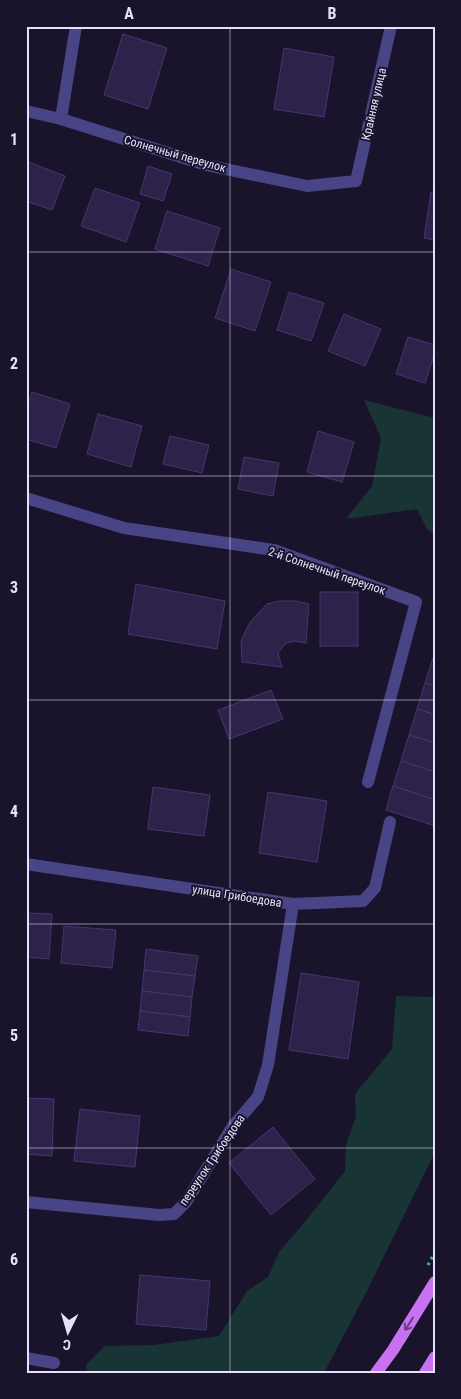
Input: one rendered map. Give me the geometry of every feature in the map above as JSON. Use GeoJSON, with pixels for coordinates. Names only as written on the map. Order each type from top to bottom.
{"type":"FeatureCollection","features":[{"type":"Feature","properties":{"kind":"main road"},"geometry":{"type":"LineString","coordinates":[[376,1373],[393,1350],[435,1282]]}},
{"type":"Feature","properties":{"kind":"main road"},"geometry":{"type":"LineString","coordinates":[[424,1373],[435,1357]]}},
{"type":"Feature","properties":{"kind":"street"},"geometry":{"type":"LineString","coordinates":[[60,119],[76,26]]}},
{"type":"Feature","properties":{"kind":"street","name":"Крайняя улица"},"geometry":{"type":"LineString","coordinates":[[356,181],[392,26]]}},
{"type":"Feature","properties":{"kind":"street","name":"Солнечный переулок"},"geometry":{"type":"LineString","coordinates":[[26,111],[60,119],[206,165],[307,186],[356,181]]}},
{"type":"Feature","properties":{"kind":"street","name":"2-й Солнечный переулок"},"geometry":{"type":"LineString","coordinates":[[26,498],[124,528],[274,550],[416,602],[368,782]]}},
{"type":"Feature","properties":{"kind":"street","name":"улица Грибоедова"},"geometry":{"type":"LineString","coordinates":[[26,864],[293,904],[363,901],[375,888],[390,822]]}},
{"type":"Feature","properties":{"kind":"street","name":"переулок Грибоедова"},"geometry":{"type":"LineString","coordinates":[[26,1202],[159,1215],[174,1214],[186,1202],[232,1126],[258,1097],[268,1065],[293,904]]}},
{"type":"Feature","properties":{"kind":"street"},"geometry":{"type":"LineString","coordinates":[[26,1358],[54,1363]]}},
{"type":"Feature","properties":{"kind":"green space"},"geometry":{"type":"Polygon","coordinates":[[[364,400],[435,418],[435,536],[427,529],[417,509],[346,519],[372,486],[381,438],[364,400]]]}},
{"type":"Feature","properties":{"kind":"green space"},"geometry":{"type":"Polygon","coordinates":[[[396,996],[435,997],[435,1152],[366,1293],[324,1373],[87,1373],[86,1365],[105,1346],[154,1345],[219,1336],[247,1291],[268,1277],[279,1252],[345,1171],[346,1144],[356,1117],[355,1094],[392,1049],[396,996]]]}},
{"type":"Feature","properties":{"kind":"building"},"geometry":{"type":"Polygon","coordinates":[[[123,34],[167,48],[148,109],[104,95],[123,34]]]}},
{"type":"Feature","properties":{"kind":"building"},"geometry":{"type":"Polygon","coordinates":[[[284,48],[334,57],[324,117],[274,109],[284,48]]]}},
{"type":"Feature","properties":{"kind":"building"},"geometry":{"type":"Polygon","coordinates":[[[26,161],[65,176],[52,210],[26,201],[26,161]]]}},
{"type":"Feature","properties":{"kind":"building"},"geometry":{"type":"Polygon","coordinates":[[[148,166],[172,174],[163,201],[140,194],[148,166]]]}},
{"type":"Feature","properties":{"kind":"building"},"geometry":{"type":"Polygon","coordinates":[[[95,188],[140,203],[126,242],[81,226],[95,188]]]}},
{"type":"Feature","properties":{"kind":"building"},"geometry":{"type":"Polygon","coordinates":[[[431,192],[435,192],[435,240],[424,238],[431,192]]]}},
{"type":"Feature","properties":{"kind":"building"},"geometry":{"type":"Polygon","coordinates":[[[167,211],[220,228],[208,266],[155,249],[167,211]]]}},
{"type":"Feature","properties":{"kind":"building"},"geometry":{"type":"Polygon","coordinates":[[[231,269],[271,282],[255,331],[215,318],[231,269]]]}},
{"type":"Feature","properties":{"kind":"building"},"geometry":{"type":"Polygon","coordinates":[[[289,292],[324,303],[311,341],[277,330],[289,292]]]}},
{"type":"Feature","properties":{"kind":"building"},"geometry":{"type":"Polygon","coordinates":[[[344,314],[381,329],[365,366],[328,351],[344,314]]]}},
{"type":"Feature","properties":{"kind":"building"},"geometry":{"type":"Polygon","coordinates":[[[408,337],[435,345],[435,352],[425,383],[396,374],[408,337]]]}},
{"type":"Feature","properties":{"kind":"building"},"geometry":{"type":"Polygon","coordinates":[[[32,392],[70,404],[56,448],[26,439],[26,410],[32,392]]]}},
{"type":"Feature","properties":{"kind":"building"},"geometry":{"type":"Polygon","coordinates":[[[98,414],[142,426],[131,467],[87,454],[98,414]]]}},
{"type":"Feature","properties":{"kind":"building"},"geometry":{"type":"Polygon","coordinates":[[[318,431],[354,442],[342,482],[307,472],[318,431]]]}},
{"type":"Feature","properties":{"kind":"building"},"geometry":{"type":"Polygon","coordinates":[[[170,436],[209,445],[202,473],[163,464],[170,436]]]}},
{"type":"Feature","properties":{"kind":"building"},"geometry":{"type":"Polygon","coordinates":[[[244,457],[279,463],[273,496],[238,489],[244,457]]]}},
{"type":"Feature","properties":{"kind":"building"},"geometry":{"type":"Polygon","coordinates":[[[136,584],[225,601],[217,649],[128,634],[136,584]]]}},
{"type":"Feature","properties":{"kind":"building"},"geometry":{"type":"Polygon","coordinates":[[[320,592],[358,592],[358,646],[320,646],[320,592]]]}},
{"type":"Feature","properties":{"kind":"building"},"geometry":{"type":"Polygon","coordinates":[[[279,601],[296,601],[309,604],[306,643],[294,641],[285,644],[278,653],[282,667],[242,662],[241,641],[250,622],[267,604],[279,601]]]}},
{"type":"Feature","properties":{"kind":"building"},"geometry":{"type":"Polygon","coordinates":[[[433,658],[435,658],[435,686],[425,683],[433,658]]]}},
{"type":"Feature","properties":{"kind":"building"},"geometry":{"type":"Polygon","coordinates":[[[425,683],[435,686],[435,715],[417,709],[425,683]]]}},
{"type":"Feature","properties":{"kind":"building"},"geometry":{"type":"Polygon","coordinates":[[[271,690],[283,719],[229,739],[218,710],[271,690]]]}},
{"type":"Feature","properties":{"kind":"building"},"geometry":{"type":"Polygon","coordinates":[[[417,709],[435,715],[435,743],[409,735],[417,709]]]}},
{"type":"Feature","properties":{"kind":"building"},"geometry":{"type":"Polygon","coordinates":[[[409,735],[435,743],[435,772],[401,761],[409,735]]]}},
{"type":"Feature","properties":{"kind":"building"},"geometry":{"type":"Polygon","coordinates":[[[401,761],[435,772],[435,800],[393,786],[401,761]]]}},
{"type":"Feature","properties":{"kind":"building"},"geometry":{"type":"Polygon","coordinates":[[[393,786],[435,800],[435,826],[386,810],[393,786]]]}},
{"type":"Feature","properties":{"kind":"building"},"geometry":{"type":"Polygon","coordinates":[[[153,787],[210,795],[204,836],[148,829],[153,787]]]}},
{"type":"Feature","properties":{"kind":"building"},"geometry":{"type":"Polygon","coordinates":[[[268,792],[327,801],[317,862],[259,853],[268,792]]]}},
{"type":"Feature","properties":{"kind":"building"},"geometry":{"type":"Polygon","coordinates":[[[26,913],[52,914],[49,959],[26,957],[26,913]]]}},
{"type":"Feature","properties":{"kind":"building"},"geometry":{"type":"Polygon","coordinates":[[[64,926],[116,930],[112,968],[61,963],[64,926]]]}},
{"type":"Feature","properties":{"kind":"building"},"geometry":{"type":"Polygon","coordinates":[[[146,949],[198,956],[195,976],[144,970],[146,949]]]}},
{"type":"Feature","properties":{"kind":"building"},"geometry":{"type":"Polygon","coordinates":[[[144,970],[195,976],[192,997],[142,991],[144,970]]]}},
{"type":"Feature","properties":{"kind":"building"},"geometry":{"type":"Polygon","coordinates":[[[301,973],[359,982],[348,1059],[289,1050],[301,973]]]}},
{"type":"Feature","properties":{"kind":"building"},"geometry":{"type":"Polygon","coordinates":[[[142,991],[192,997],[190,1017],[140,1011],[142,991]]]}},
{"type":"Feature","properties":{"kind":"building"},"geometry":{"type":"Polygon","coordinates":[[[140,1011],[190,1017],[188,1036],[138,1030],[140,1011]]]}},
{"type":"Feature","properties":{"kind":"building"},"geometry":{"type":"Polygon","coordinates":[[[26,1098],[54,1099],[52,1156],[26,1154],[26,1098]]]}},
{"type":"Feature","properties":{"kind":"building"},"geometry":{"type":"Polygon","coordinates":[[[80,1109],[140,1116],[135,1167],[74,1161],[80,1109]]]}},
{"type":"Feature","properties":{"kind":"building"},"geometry":{"type":"Polygon","coordinates":[[[273,1127],[315,1179],[271,1215],[229,1163],[273,1127]]]}},
{"type":"Feature","properties":{"kind":"building"},"geometry":{"type":"Polygon","coordinates":[[[140,1275],[210,1281],[206,1330],[136,1324],[140,1275]]]}}]}
